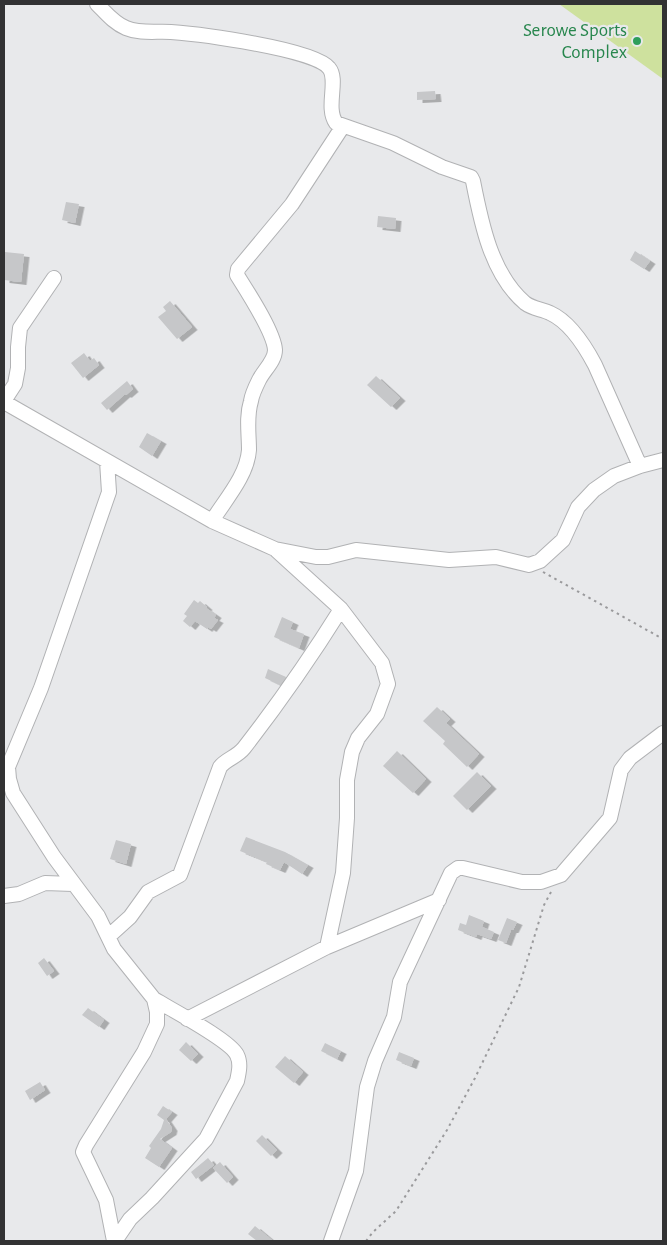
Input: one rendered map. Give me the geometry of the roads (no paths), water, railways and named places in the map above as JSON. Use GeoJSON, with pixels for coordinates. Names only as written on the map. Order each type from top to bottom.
{"type":"FeatureCollection","features":[{"type":"Feature","properties":{"kind":"street"},"geometry":{"type":"LineString","coordinates":[[97,4],[111,19],[126,28],[143,32],[165,31],[209,35],[278,48],[322,63],[330,68],[333,77],[331,116],[336,123],[393,143],[442,167],[471,177],[486,239],[495,262],[525,303],[533,308],[556,316],[571,330],[588,351],[596,365],[640,466]]}},
{"type":"Feature","properties":{"kind":"street"},"geometry":{"type":"LineString","coordinates":[[212,521],[246,464],[248,415],[251,401],[259,379],[272,361],[275,352],[274,342],[238,275],[238,269],[292,204],[343,126]]}},
{"type":"Feature","properties":{"kind":"street"},"geometry":{"type":"LineString","coordinates":[[54,278],[20,328],[18,368],[15,384],[4,402],[212,521],[275,549],[316,557],[328,557],[356,550],[449,560],[496,557],[529,565],[540,562],[563,540],[576,512],[594,490],[614,476],[663,460]]}},
{"type":"Feature","properties":{"kind":"street"},"geometry":{"type":"LineString","coordinates":[[108,461],[109,492],[40,688],[8,767],[8,779],[12,793],[73,884],[98,916],[114,949],[154,999],[226,1043],[234,1050],[240,1063],[237,1081],[206,1139],[130,1219],[115,1241]]}},
{"type":"Feature","properties":{"kind":"street"},"geometry":{"type":"LineString","coordinates":[[275,549],[341,609],[382,663],[388,684],[377,714],[358,738],[352,752],[347,780],[347,818],[343,873],[327,947]]}},
{"type":"Feature","properties":{"kind":"street"},"geometry":{"type":"LineString","coordinates":[[109,936],[130,917],[148,892],[180,875],[220,766],[238,755],[294,683],[341,609]]}},
{"type":"Feature","properties":{"kind":"street"},"geometry":{"type":"LineString","coordinates":[[331,1241],[356,1171],[367,1087],[370,1075],[394,1017],[400,982],[451,873],[458,868],[463,868],[522,882],[541,882],[562,875],[610,818],[621,770],[630,758],[663,732]]}},
{"type":"Feature","properties":{"kind":"street"},"geometry":{"type":"LineString","coordinates":[[4,896],[19,894],[46,883],[73,884]]}},
{"type":"Feature","properties":{"kind":"street"},"geometry":{"type":"LineString","coordinates":[[187,1018],[327,947],[439,900]]}},
{"type":"Feature","properties":{"kind":"street"},"geometry":{"type":"LineString","coordinates":[[115,1241],[106,1200],[83,1152],[152,1038],[157,1024],[154,999]]}},
{"type":"Feature","properties":{"kind":"place","name":"Serowe Sports Complex"},"geometry":{"type":"Point","coordinates":[637,41]}}]}
